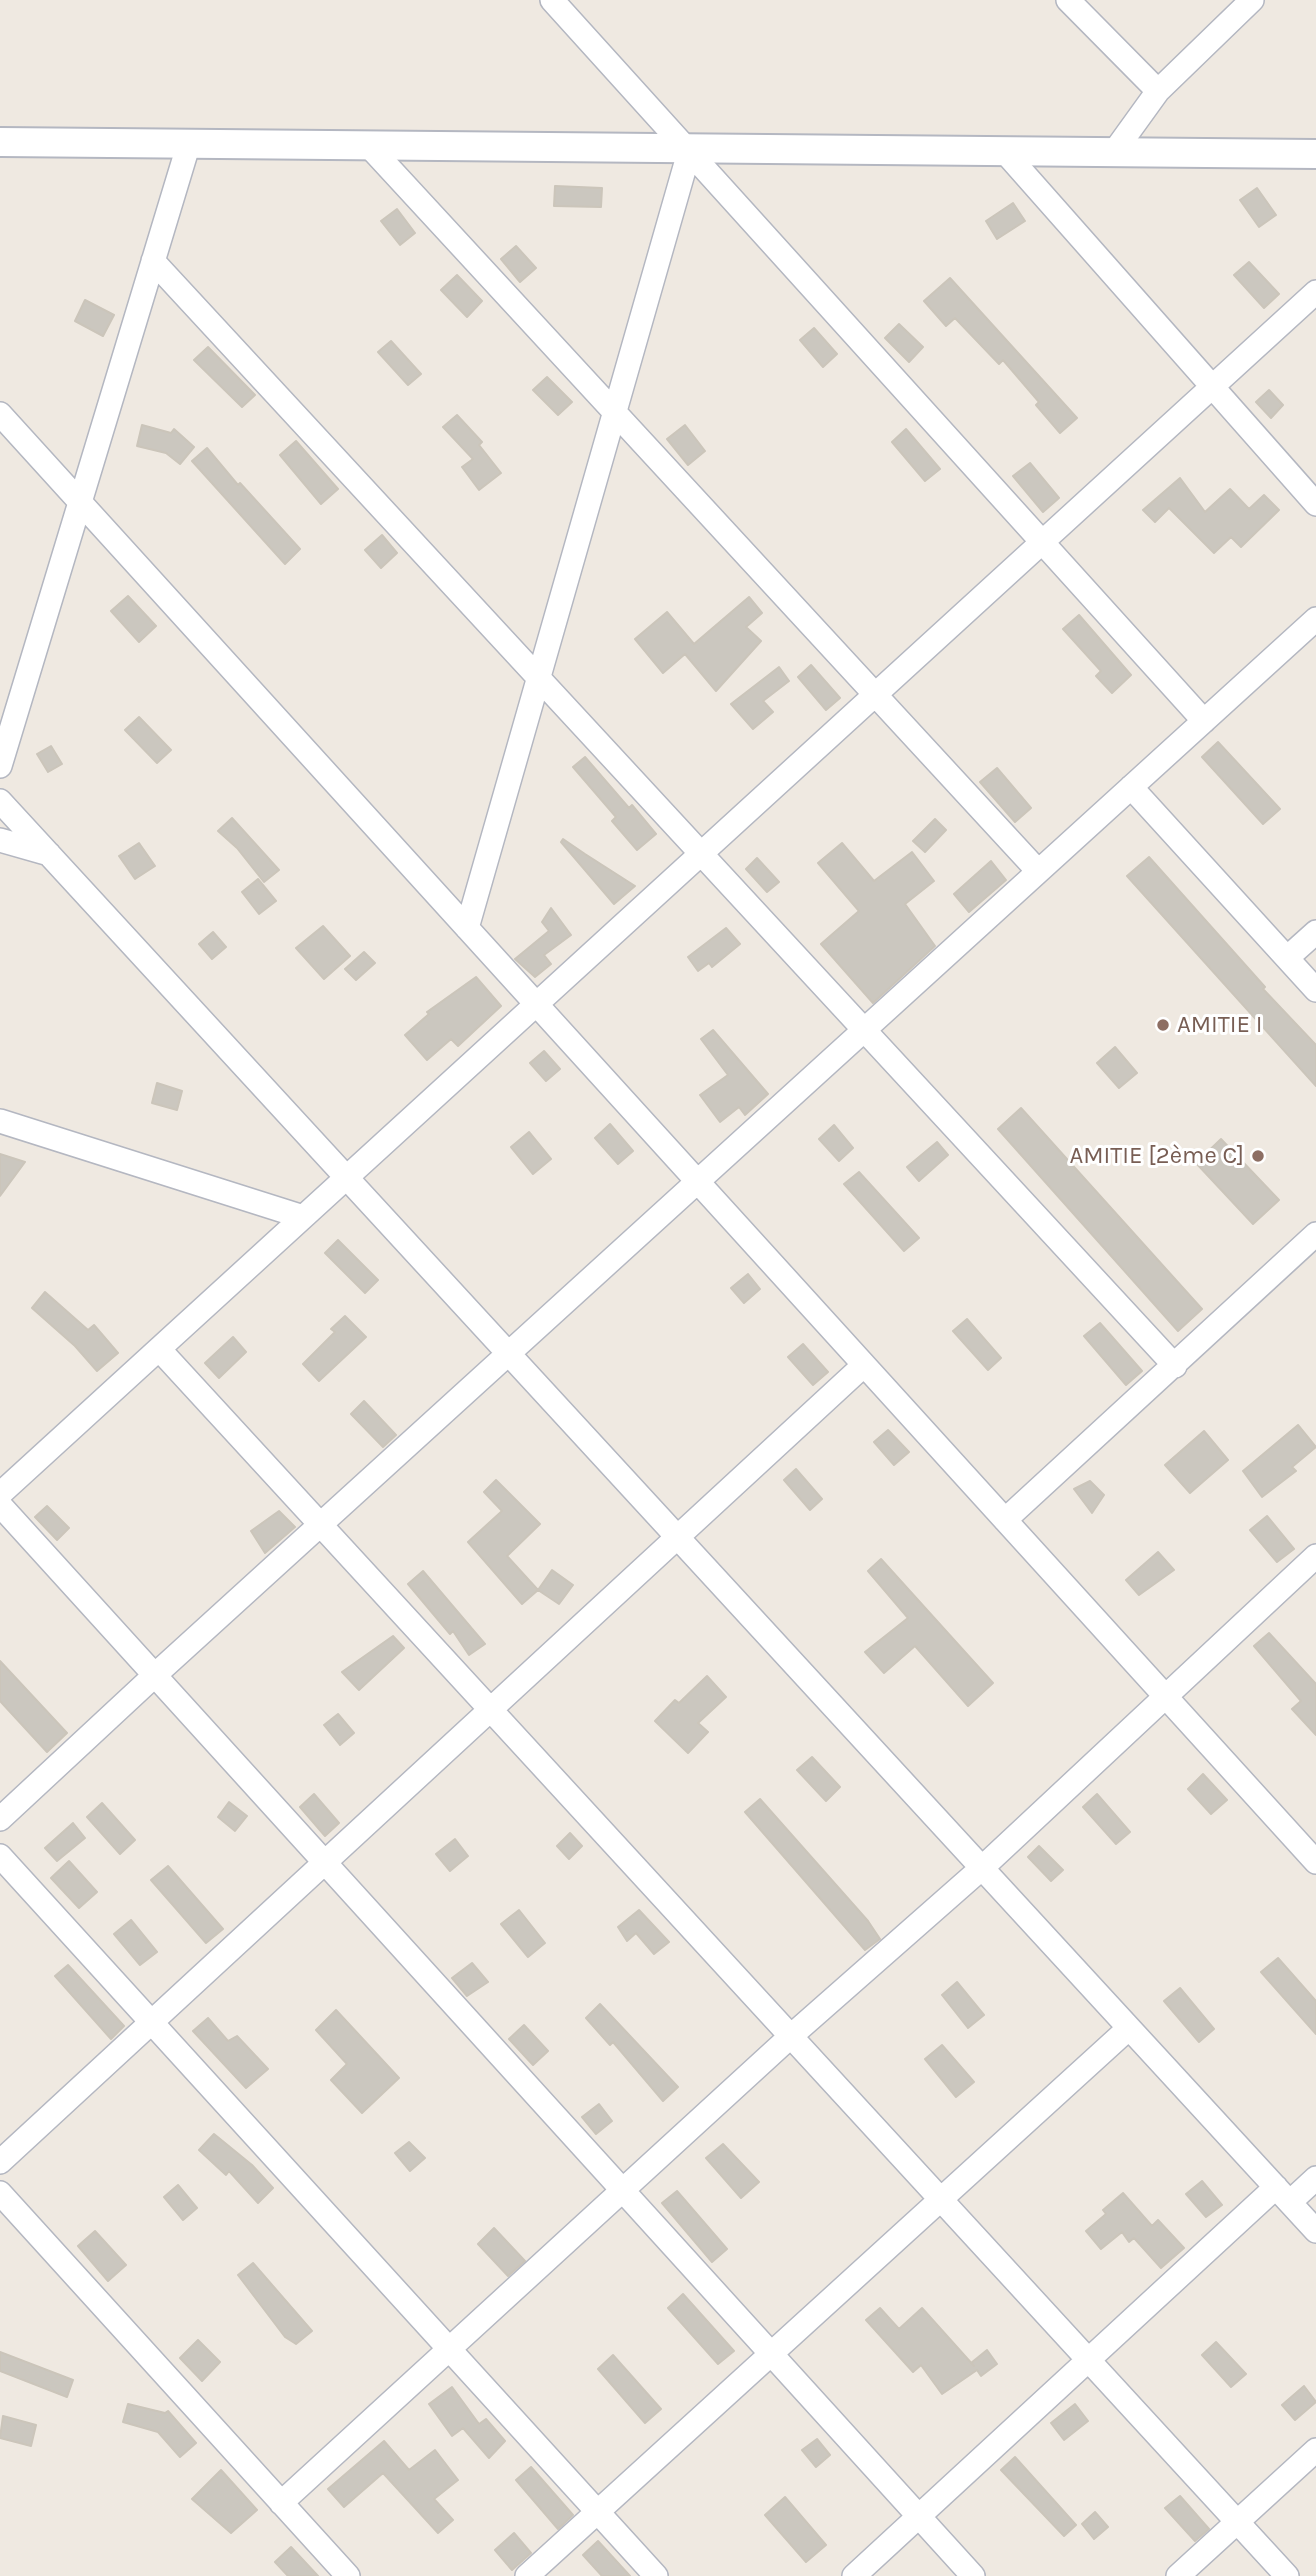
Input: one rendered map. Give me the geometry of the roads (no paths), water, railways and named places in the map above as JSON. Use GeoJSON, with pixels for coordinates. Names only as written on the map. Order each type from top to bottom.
{"type":"FeatureCollection","features":[{"type":"Feature","properties":{"kind":"street"},"geometry":{"type":"LineString","coordinates":[[552,0],[690,149],[1204,721]]}},
{"type":"Feature","properties":{"kind":"street"},"geometry":{"type":"LineString","coordinates":[[1068,0],[1158,91]]}},
{"type":"Feature","properties":{"kind":"street"},"geometry":{"type":"LineString","coordinates":[[1114,152],[1158,91],[1252,0]]}},
{"type":"Feature","properties":{"kind":"street"},"geometry":{"type":"LineString","coordinates":[[0,142],[1316,154]]}},
{"type":"Feature","properties":{"kind":"street"},"geometry":{"type":"LineString","coordinates":[[0,766],[189,143]]}},
{"type":"Feature","properties":{"kind":"street"},"geometry":{"type":"LineString","coordinates":[[368,145],[1038,871]]}},
{"type":"Feature","properties":{"kind":"street"},"geometry":{"type":"LineString","coordinates":[[467,928],[690,149]]}},
{"type":"Feature","properties":{"kind":"street"},"geometry":{"type":"LineString","coordinates":[[1004,151],[1316,504]]}},
{"type":"Feature","properties":{"kind":"street"},"geometry":{"type":"LineString","coordinates":[[153,261],[1175,1366]]}},
{"type":"Feature","properties":{"kind":"street"},"geometry":{"type":"LineString","coordinates":[[0,1494],[1316,292]]}},
{"type":"Feature","properties":{"kind":"street"},"geometry":{"type":"LineString","coordinates":[[0,414],[1316,1862]]}},
{"type":"Feature","properties":{"kind":"street"},"geometry":{"type":"LineString","coordinates":[[0,1819],[320,1524],[1316,619]]}},
{"type":"Feature","properties":{"kind":"street"},"geometry":{"type":"LineString","coordinates":[[1131,787],[1316,990]]}},
{"type":"Feature","properties":{"kind":"street"},"geometry":{"type":"LineString","coordinates":[[0,801],[1316,2231]]}},
{"type":"Feature","properties":{"kind":"street"},"geometry":{"type":"LineString","coordinates":[[0,841],[49,854]]}},
{"type":"Feature","properties":{"kind":"street"},"geometry":{"type":"LineString","coordinates":[[1287,958],[1316,932]]}},
{"type":"Feature","properties":{"kind":"street"},"geometry":{"type":"LineString","coordinates":[[0,1121],[303,1217]]}},
{"type":"Feature","properties":{"kind":"street"},"geometry":{"type":"LineString","coordinates":[[1005,1520],[1316,1234]]}},
{"type":"Feature","properties":{"kind":"street"},"geometry":{"type":"LineString","coordinates":[[159,1349],[1287,2576]]}},
{"type":"Feature","properties":{"kind":"street"},"geometry":{"type":"LineString","coordinates":[[0,2162],[864,1365]]}},
{"type":"Feature","properties":{"kind":"street"},"geometry":{"type":"LineString","coordinates":[[0,1505],[973,2576]]}},
{"type":"Feature","properties":{"kind":"street"},"geometry":{"type":"LineString","coordinates":[[281,2503],[791,2036],[983,1867],[1164,1695],[1315,1558]]}},
{"type":"Feature","properties":{"kind":"street"},"geometry":{"type":"LineString","coordinates":[[0,1856],[656,2576]]}},
{"type":"Feature","properties":{"kind":"street"},"geometry":{"type":"LineString","coordinates":[[527,2576],[1129,2028]]}},
{"type":"Feature","properties":{"kind":"street"},"geometry":{"type":"LineString","coordinates":[[854,2576],[1088,2360],[1283,2195],[1316,2178]]}},
{"type":"Feature","properties":{"kind":"street"},"geometry":{"type":"LineString","coordinates":[[0,2193],[348,2576]]}},
{"type":"Feature","properties":{"kind":"street"},"geometry":{"type":"LineString","coordinates":[[1178,2576],[1316,2450]]}},
{"type":"Feature","properties":{"kind":"place","name":"AMITIE I"},"geometry":{"type":"Point","coordinates":[1163,1025]}},
{"type":"Feature","properties":{"kind":"place","name":"AMITIE [2ème C]"},"geometry":{"type":"Point","coordinates":[1258,1156]}}]}
